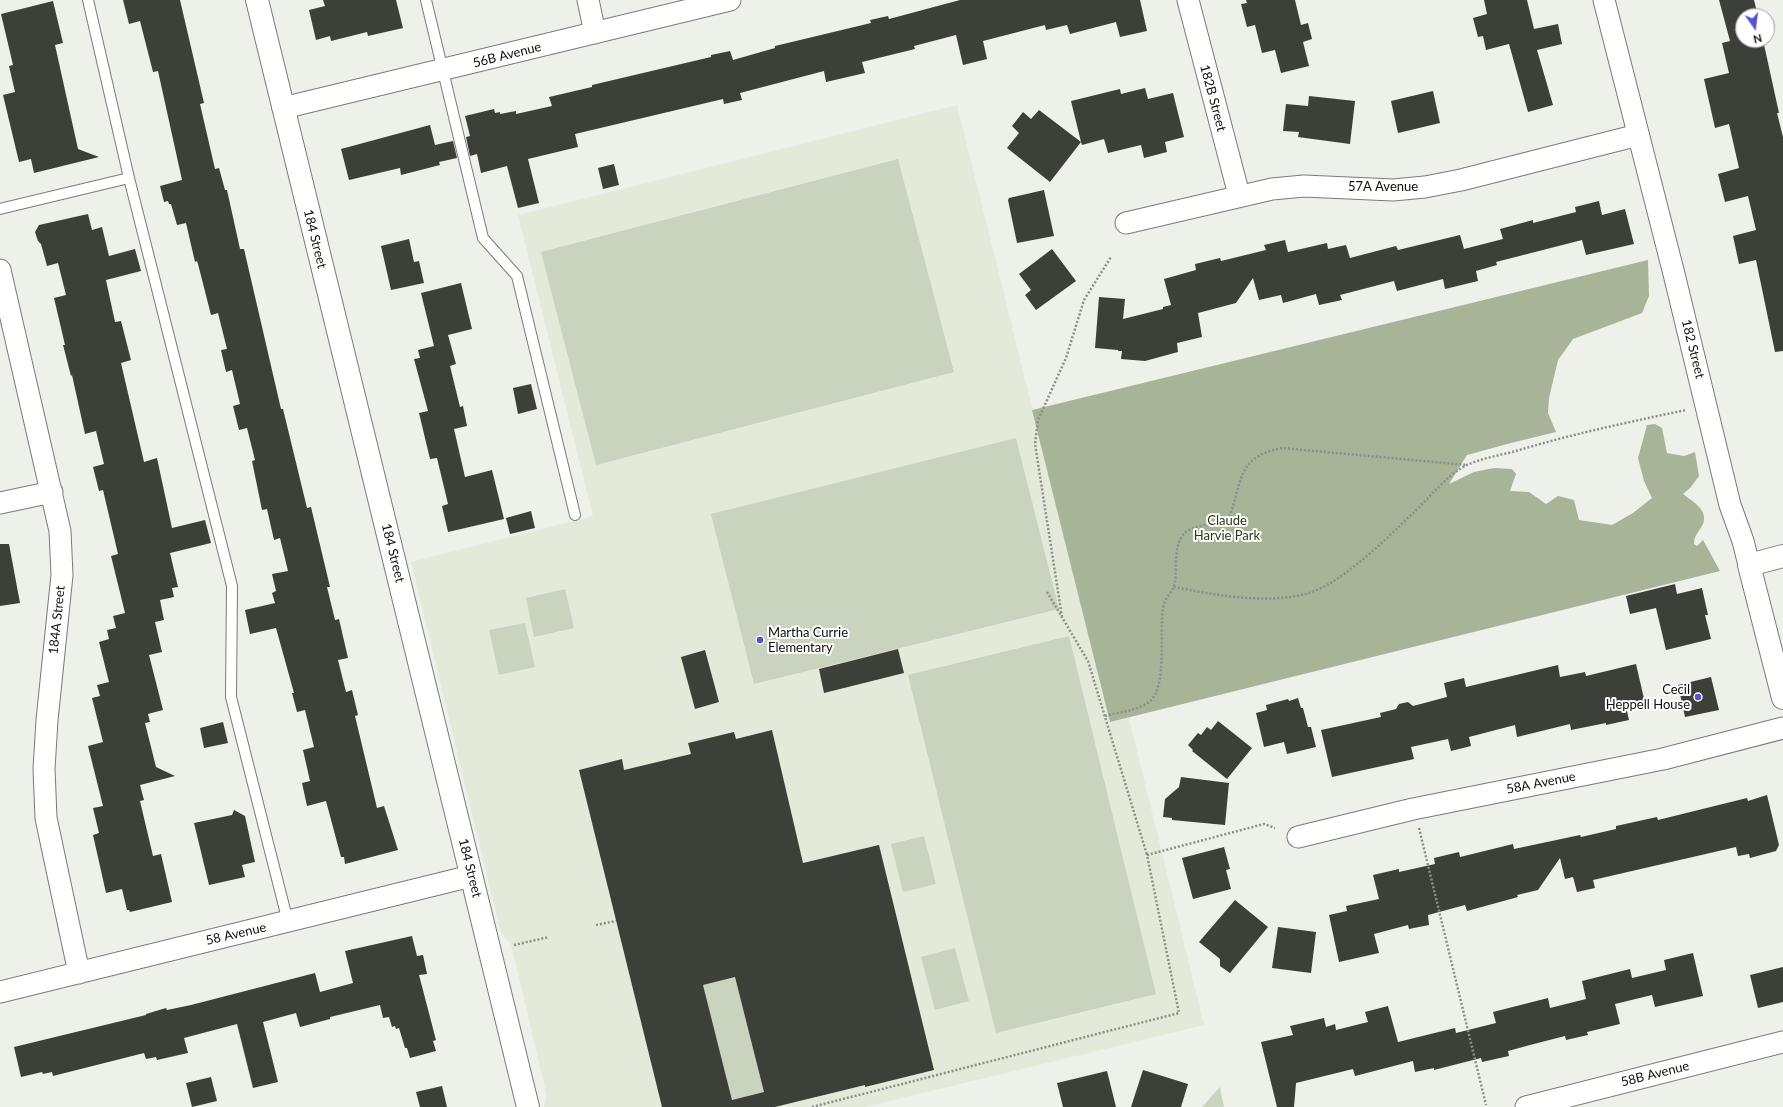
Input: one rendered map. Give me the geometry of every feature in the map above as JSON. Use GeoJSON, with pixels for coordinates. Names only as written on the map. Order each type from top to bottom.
{"type":"FeatureCollection","features":[{"type":"Feature","properties":{"kind":"main road","name":"184 Street"},"geometry":{"type":"LineString","coordinates":[[256,0],[528,1107]]}},
{"type":"Feature","properties":{"kind":"main road"},"geometry":{"type":"LineString","coordinates":[[1749,565],[1783,556]]}},
{"type":"Feature","properties":{"kind":"main road","name":"182 Street"},"geometry":{"type":"LineString","coordinates":[[1749,565],[1783,698]]}},
{"type":"Feature","properties":{"kind":"street"},"geometry":{"type":"LineString","coordinates":[[588,0],[595,33]]}},
{"type":"Feature","properties":{"kind":"street","name":"56B Avenue"},"geometry":{"type":"LineString","coordinates":[[283,108],[730,0]]}},
{"type":"Feature","properties":{"kind":"street","name":"182B Street"},"geometry":{"type":"LineString","coordinates":[[1188,0],[1239,196]]}},
{"type":"Feature","properties":{"kind":"street","name":"182 Street"},"geometry":{"type":"LineString","coordinates":[[1604,0],[1730,505],[1743,541],[1749,565]]}},
{"type":"Feature","properties":{"kind":"street","name":"57A Avenue"},"geometry":{"type":"LineString","coordinates":[[1126,223],[1272,188],[1304,186],[1393,190],[1425,187],[1461,180],[1638,135]]}},
{"type":"Feature","properties":{"kind":"street","name":"184A Street"},"geometry":{"type":"LineString","coordinates":[[0,270],[60,531],[62,576],[47,720],[44,769],[46,818],[79,973]]}},
{"type":"Feature","properties":{"kind":"street"},"geometry":{"type":"LineString","coordinates":[[0,503],[52,492]]}},
{"type":"Feature","properties":{"kind":"street","name":"58A Avenue"},"geometry":{"type":"LineString","coordinates":[[1298,837],[1413,809],[1663,759],[1783,728]]}},
{"type":"Feature","properties":{"kind":"street","name":"58 Avenue"},"geometry":{"type":"LineString","coordinates":[[0,992],[471,876]]}},
{"type":"Feature","properties":{"kind":"street","name":"58B Avenue"},"geometry":{"type":"LineString","coordinates":[[1526,1107],[1783,1042]]}},
{"type":"Feature","properties":{"kind":"lane"},"geometry":{"type":"LineString","coordinates":[[88,0],[130,178],[232,586],[231,697],[288,922]]}},
{"type":"Feature","properties":{"kind":"lane"},"geometry":{"type":"LineString","coordinates":[[426,0],[483,238],[517,276],[575,515]]}},
{"type":"Feature","properties":{"kind":"lane"},"geometry":{"type":"LineString","coordinates":[[0,209],[130,178]]}},
{"type":"Feature","properties":{"kind":"path"},"geometry":{"type":"LineString","coordinates":[[1062,617],[1035,444],[1038,420],[1066,358],[1084,300],[1111,257]]}},
{"type":"Feature","properties":{"kind":"path"},"geometry":{"type":"LineString","coordinates":[[1174,587],[1210,594],[1254,598],[1284,597],[1309,593],[1331,583],[1362,559],[1412,515],[1446,480],[1467,465],[1558,439],[1689,409]]}},
{"type":"Feature","properties":{"kind":"path"},"geometry":{"type":"LineString","coordinates":[[1106,716],[1140,707],[1150,702],[1155,694],[1160,681],[1163,608],[1167,596],[1174,587],[1175,562],[1180,539],[1187,531],[1224,522],[1229,518],[1246,466],[1255,457],[1267,451],[1282,448],[1467,465]]}},
{"type":"Feature","properties":{"kind":"path"},"geometry":{"type":"LineString","coordinates":[[812,1107],[1179,1012],[1147,855],[1106,716],[1088,661],[1047,592]]}},
{"type":"Feature","properties":{"kind":"path"},"geometry":{"type":"LineString","coordinates":[[1147,855],[1264,824],[1274,828]]}},
{"type":"Feature","properties":{"kind":"path"},"geometry":{"type":"LineString","coordinates":[[1418,824],[1486,1105]]}},
{"type":"Feature","properties":{"kind":"path"},"geometry":{"type":"LineString","coordinates":[[596,925],[616,921]]}},
{"type":"Feature","properties":{"kind":"path"},"geometry":{"type":"LineString","coordinates":[[514,945],[549,936]]}},
{"type":"Feature","properties":{"kind":"shaded area","name":"Martha Currie Elementary"},"geometry":{"type":"Polygon","coordinates":[[[957,105],[1110,722],[1129,718],[1204,1025],[865,1107],[544,1107],[547,1096],[511,944],[501,933],[411,562],[593,516],[518,215],[957,105]]]}},
{"type":"Feature","properties":{"kind":"shaded area"},"geometry":{"type":"Polygon","coordinates":[[[898,159],[954,372],[596,465],[541,252],[898,159]]]}},
{"type":"Feature","properties":{"kind":"shaded area"},"geometry":{"type":"Polygon","coordinates":[[[1016,438],[1059,609],[754,684],[711,514],[1016,438]]]}},
{"type":"Feature","properties":{"kind":"shaded area"},"geometry":{"type":"Polygon","coordinates":[[[565,589],[574,628],[534,637],[526,598],[565,589]]]}},
{"type":"Feature","properties":{"kind":"shaded area"},"geometry":{"type":"Polygon","coordinates":[[[525,623],[535,667],[499,675],[489,630],[525,623]]]}},
{"type":"Feature","properties":{"kind":"shaded area"},"geometry":{"type":"Polygon","coordinates":[[[1069,636],[1156,994],[996,1033],[908,675],[1069,636]]]}},
{"type":"Feature","properties":{"kind":"shaded area"},"geometry":{"type":"Polygon","coordinates":[[[924,836],[936,884],[903,892],[891,844],[924,836]]]}},
{"type":"Feature","properties":{"kind":"shaded area"},"geometry":{"type":"Polygon","coordinates":[[[955,948],[969,1001],[935,1010],[921,957],[955,948]]]}},
{"type":"Feature","properties":{"kind":"shaded area"},"geometry":{"type":"Polygon","coordinates":[[[735,977],[764,1092],[732,1100],[703,985],[735,977]]]}},
{"type":"Feature","properties":{"kind":"shaded area"},"geometry":{"type":"Polygon","coordinates":[[[1220,1087],[1224,1107],[1202,1107],[1220,1087]]]}},
{"type":"Feature","properties":{"kind":"green space","name":"Claude Harvie Park"},"geometry":{"type":"Polygon","coordinates":[[[1648,260],[1649,296],[1642,313],[1573,339],[1558,360],[1549,398],[1548,413],[1556,432],[1467,455],[1449,484],[1474,472],[1494,468],[1512,469],[1516,474],[1510,491],[1529,492],[1546,504],[1558,496],[1574,500],[1579,520],[1612,525],[1633,513],[1652,498],[1644,481],[1638,458],[1647,425],[1655,424],[1662,428],[1667,453],[1684,456],[1695,452],[1699,476],[1691,487],[1683,494],[1699,506],[1704,514],[1703,524],[1696,536],[1694,544],[1697,546],[1703,540],[1720,571],[1110,722],[1032,410],[1648,260]]]}},
{"type":"Feature","properties":{"kind":"building"},"geometry":{"type":"Polygon","coordinates":[[[123,0],[180,0],[204,103],[200,104],[215,169],[219,168],[225,190],[227,190],[240,249],[244,249],[281,409],[283,409],[307,508],[311,507],[330,587],[327,587],[335,620],[339,619],[348,658],[338,660],[346,692],[352,690],[358,715],[355,716],[377,808],[384,806],[398,850],[345,864],[344,857],[341,857],[326,801],[307,806],[302,783],[310,781],[303,750],[314,747],[305,710],[297,712],[292,693],[294,693],[276,628],[250,634],[245,610],[275,603],[272,593],[276,591],[272,574],[288,571],[280,538],[274,540],[267,509],[262,510],[252,461],[255,460],[247,428],[239,430],[233,406],[240,404],[232,370],[226,372],[221,350],[227,349],[218,313],[211,315],[198,264],[197,261],[195,262],[186,223],[177,225],[171,204],[169,204],[168,201],[164,202],[160,186],[182,180],[158,71],[153,72],[140,21],[129,24],[123,0]]]}},
{"type":"Feature","properties":{"kind":"building"},"geometry":{"type":"Polygon","coordinates":[[[323,0],[396,0],[403,28],[368,36],[367,32],[331,41],[330,36],[316,40],[309,10],[325,6],[323,0]]]}},
{"type":"Feature","properties":{"kind":"building"},"geometry":{"type":"Polygon","coordinates":[[[960,0],[1140,0],[1147,31],[1120,37],[1116,22],[1070,34],[1067,25],[1046,30],[1045,25],[983,41],[987,59],[963,65],[956,35],[914,46],[915,49],[862,62],[865,73],[826,82],[824,71],[740,93],[742,100],[724,104],[723,99],[575,134],[578,147],[528,159],[539,203],[518,208],[507,166],[481,173],[477,154],[470,156],[466,137],[470,136],[465,116],[494,109],[495,113],[500,112],[500,114],[516,111],[516,114],[552,106],[549,97],[592,87],[592,85],[711,57],[711,55],[730,51],[733,60],[775,48],[775,46],[871,23],[870,20],[888,16],[889,19],[960,0]]]}},
{"type":"Feature","properties":{"kind":"building"},"geometry":{"type":"Polygon","coordinates":[[[1246,0],[1295,0],[1301,25],[1308,23],[1312,39],[1303,42],[1309,66],[1281,73],[1275,50],[1262,53],[1255,25],[1247,27],[1241,4],[1247,3],[1246,0]]]}},
{"type":"Feature","properties":{"kind":"building"},"geometry":{"type":"Polygon","coordinates":[[[1484,0],[1527,0],[1534,29],[1558,24],[1562,44],[1537,50],[1553,105],[1528,112],[1509,44],[1486,50],[1483,36],[1478,37],[1473,18],[1487,14],[1484,0]]]}},
{"type":"Feature","properties":{"kind":"building"},"geometry":{"type":"Polygon","coordinates":[[[1719,0],[1754,0],[1756,8],[1735,8],[1735,48],[1765,48],[1783,137],[1783,351],[1775,352],[1756,260],[1739,264],[1733,236],[1756,230],[1748,196],[1725,202],[1718,174],[1739,168],[1729,124],[1715,128],[1704,79],[1729,73],[1722,43],[1730,41],[1719,0]]]}},
{"type":"Feature","properties":{"kind":"building"},"geometry":{"type":"Polygon","coordinates":[[[53,1],[63,43],[55,45],[78,149],[99,157],[34,173],[31,159],[19,162],[3,95],[15,92],[9,66],[13,65],[1,14],[53,1]]]}},
{"type":"Feature","properties":{"kind":"building"},"geometry":{"type":"Polygon","coordinates":[[[1145,88],[1148,99],[1173,93],[1184,137],[1165,142],[1167,152],[1144,158],[1141,145],[1108,153],[1104,139],[1082,145],[1071,101],[1120,89],[1121,94],[1145,88]]]}},
{"type":"Feature","properties":{"kind":"building"},"geometry":{"type":"Polygon","coordinates":[[[1433,91],[1440,123],[1398,133],[1391,101],[1433,91]]]}},
{"type":"Feature","properties":{"kind":"building"},"geometry":{"type":"Polygon","coordinates":[[[1309,96],[1355,101],[1350,144],[1298,137],[1299,132],[1283,131],[1286,104],[1308,106],[1309,96]]]}},
{"type":"Feature","properties":{"kind":"building"},"geometry":{"type":"Polygon","coordinates":[[[1039,110],[1081,142],[1050,182],[1007,148],[1019,133],[1012,126],[1023,112],[1031,119],[1039,110]]]}},
{"type":"Feature","properties":{"kind":"building"},"geometry":{"type":"Polygon","coordinates":[[[430,125],[435,145],[453,141],[457,158],[439,162],[440,165],[401,175],[400,168],[349,180],[341,149],[430,125]]]}},
{"type":"Feature","properties":{"kind":"building"},"geometry":{"type":"Polygon","coordinates":[[[614,164],[619,185],[603,189],[598,168],[614,164]]]}},
{"type":"Feature","properties":{"kind":"building"},"geometry":{"type":"Polygon","coordinates":[[[1044,190],[1054,236],[1017,243],[1008,200],[1009,198],[1044,190]]]}},
{"type":"Feature","properties":{"kind":"building"},"geometry":{"type":"Polygon","coordinates":[[[1599,201],[1602,215],[1625,209],[1634,244],[1586,255],[1582,240],[1496,262],[1497,265],[1476,271],[1478,281],[1445,289],[1443,279],[1397,291],[1394,281],[1340,295],[1342,300],[1319,305],[1316,294],[1283,303],[1281,295],[1259,300],[1253,278],[1236,303],[1198,313],[1202,337],[1177,343],[1178,352],[1145,361],[1121,359],[1122,351],[1095,348],[1099,297],[1125,299],[1123,319],[1163,309],[1163,307],[1171,305],[1164,279],[1196,270],[1195,264],[1220,258],[1221,261],[1266,250],[1264,245],[1285,240],[1288,252],[1327,243],[1328,249],[1346,245],[1350,258],[1396,246],[1398,250],[1460,235],[1464,249],[1503,239],[1500,229],[1533,220],[1533,223],[1576,212],[1575,207],[1599,201]]]}},
{"type":"Feature","properties":{"kind":"building"},"geometry":{"type":"Polygon","coordinates":[[[88,214],[92,230],[102,227],[109,256],[135,249],[141,271],[106,280],[115,322],[121,321],[131,360],[121,363],[144,462],[157,458],[172,528],[205,520],[211,543],[170,553],[178,587],[172,588],[174,597],[160,600],[164,620],[155,622],[162,652],[149,655],[163,710],[148,714],[150,722],[145,723],[156,767],[175,776],[140,785],[144,800],[140,801],[153,856],[161,854],[172,902],[130,912],[127,910],[122,889],[106,893],[93,835],[99,833],[93,808],[103,806],[88,746],[103,742],[92,698],[100,696],[97,685],[109,682],[99,642],[109,639],[107,630],[116,628],[113,616],[125,613],[111,556],[118,554],[103,490],[99,491],[93,467],[104,464],[96,431],[85,434],[72,375],[71,376],[63,345],[65,345],[54,298],[66,295],[58,263],[47,266],[41,244],[38,241],[35,232],[39,225],[88,214]]]}},
{"type":"Feature","properties":{"kind":"building"},"geometry":{"type":"Polygon","coordinates":[[[409,239],[414,262],[419,261],[424,283],[391,290],[381,246],[409,239]]]}},
{"type":"Feature","properties":{"kind":"building"},"geometry":{"type":"Polygon","coordinates":[[[1052,249],[1076,281],[1036,310],[1025,295],[1031,290],[1019,274],[1052,249]]]}},
{"type":"Feature","properties":{"kind":"building"},"geometry":{"type":"Polygon","coordinates":[[[461,283],[472,329],[448,335],[456,364],[450,366],[460,407],[463,406],[467,426],[454,429],[465,477],[492,470],[504,519],[448,532],[442,506],[448,504],[437,458],[430,459],[419,413],[428,411],[414,359],[420,358],[418,350],[434,346],[421,293],[461,283]]]}},
{"type":"Feature","properties":{"kind":"building"},"geometry":{"type":"Polygon","coordinates":[[[531,384],[537,409],[518,414],[513,388],[531,384]]]}},
{"type":"Feature","properties":{"kind":"building"},"geometry":{"type":"Polygon","coordinates":[[[531,511],[535,528],[510,534],[506,518],[531,511]]]}},
{"type":"Feature","properties":{"kind":"building"},"geometry":{"type":"Polygon","coordinates":[[[0,544],[9,544],[20,603],[0,606],[0,544]]]}},
{"type":"Feature","properties":{"kind":"building"},"geometry":{"type":"Polygon","coordinates":[[[1675,584],[1677,594],[1702,588],[1708,615],[1705,615],[1711,639],[1666,650],[1656,608],[1630,614],[1626,596],[1675,584]]]}},
{"type":"Feature","properties":{"kind":"building"},"geometry":{"type":"Polygon","coordinates":[[[898,649],[904,673],[824,693],[819,669],[898,649]]]}},
{"type":"Feature","properties":{"kind":"building"},"geometry":{"type":"Polygon","coordinates":[[[705,650],[719,702],[695,709],[681,657],[705,650]]]}},
{"type":"Feature","properties":{"kind":"building"},"geometry":{"type":"Polygon","coordinates":[[[1636,664],[1645,703],[1626,707],[1629,720],[1571,730],[1570,724],[1517,737],[1515,725],[1469,737],[1471,746],[1451,751],[1448,739],[1411,747],[1414,759],[1332,777],[1321,730],[1381,717],[1380,713],[1396,709],[1399,704],[1408,702],[1413,706],[1447,697],[1444,683],[1464,678],[1466,687],[1558,665],[1560,677],[1585,672],[1586,676],[1636,664]]]}},
{"type":"Feature","properties":{"kind":"building","name":"Cecil Heppell House"},"geometry":{"type":"Polygon","coordinates":[[[1711,677],[1719,710],[1685,717],[1678,685],[1711,677]]]}},
{"type":"Feature","properties":{"kind":"building"},"geometry":{"type":"Polygon","coordinates":[[[1298,698],[1301,708],[1303,708],[1308,727],[1311,727],[1316,747],[1287,754],[1284,742],[1264,747],[1256,713],[1267,710],[1266,705],[1298,698]]]}},
{"type":"Feature","properties":{"kind":"building"},"geometry":{"type":"Polygon","coordinates":[[[1218,721],[1252,748],[1227,779],[1192,751],[1193,750],[1188,745],[1198,733],[1201,735],[1207,727],[1211,730],[1218,721]]]}},
{"type":"Feature","properties":{"kind":"building"},"geometry":{"type":"Polygon","coordinates":[[[223,722],[228,743],[204,748],[200,728],[223,722]]]}},
{"type":"Feature","properties":{"kind":"building"},"geometry":{"type":"Polygon","coordinates":[[[772,730],[803,863],[879,845],[934,1070],[775,1107],[662,1107],[579,770],[622,759],[624,770],[691,754],[688,743],[734,732],[736,739],[772,730]],[[735,977],[703,985],[732,1100],[764,1092],[735,977]]]}},
{"type":"Feature","properties":{"kind":"building"},"geometry":{"type":"Polygon","coordinates":[[[1181,777],[1229,783],[1225,825],[1172,820],[1172,818],[1163,817],[1165,799],[1179,787],[1181,777]]]}},
{"type":"Feature","properties":{"kind":"building"},"geometry":{"type":"Polygon","coordinates":[[[1767,795],[1779,845],[1776,851],[1750,858],[1749,854],[1738,856],[1736,847],[1593,880],[1595,888],[1577,892],[1573,877],[1565,879],[1560,858],[1538,890],[1467,911],[1465,905],[1428,915],[1429,925],[1409,929],[1408,925],[1374,934],[1379,953],[1339,962],[1329,915],[1347,911],[1346,906],[1379,899],[1373,875],[1399,869],[1399,872],[1435,864],[1434,858],[1459,852],[1460,857],[1513,844],[1514,849],[1580,835],[1581,837],[1616,829],[1616,826],[1657,817],[1658,820],[1747,798],[1748,801],[1767,795]]]}},
{"type":"Feature","properties":{"kind":"building"},"geometry":{"type":"Polygon","coordinates":[[[234,810],[245,816],[255,862],[242,865],[245,877],[209,885],[194,823],[232,815],[234,810]]]}},
{"type":"Feature","properties":{"kind":"building"},"geometry":{"type":"Polygon","coordinates":[[[1224,847],[1230,869],[1226,870],[1231,889],[1193,899],[1182,858],[1224,847]]]}},
{"type":"Feature","properties":{"kind":"building"},"geometry":{"type":"Polygon","coordinates":[[[1235,900],[1268,927],[1230,973],[1220,966],[1220,959],[1199,942],[1235,900]]]}},
{"type":"Feature","properties":{"kind":"building"},"geometry":{"type":"Polygon","coordinates":[[[1278,927],[1316,932],[1311,973],[1272,968],[1278,927]]]}},
{"type":"Feature","properties":{"kind":"building"},"geometry":{"type":"Polygon","coordinates":[[[412,936],[417,956],[423,955],[427,974],[419,975],[436,1040],[433,1041],[436,1051],[410,1058],[407,1048],[405,1048],[399,1028],[396,1029],[395,1026],[392,1027],[389,1017],[383,1018],[380,1005],[330,1017],[330,1019],[300,1027],[296,1013],[263,1022],[278,1082],[253,1088],[237,1024],[184,1038],[188,1053],[157,1060],[156,1057],[146,1059],[144,1053],[53,1076],[52,1072],[43,1074],[42,1072],[21,1077],[14,1047],[146,1015],[166,1008],[167,1010],[191,1005],[315,973],[320,992],[353,983],[345,951],[412,936]]]}},
{"type":"Feature","properties":{"kind":"building"},"geometry":{"type":"Polygon","coordinates":[[[1693,953],[1703,996],[1655,1007],[1652,995],[1615,1004],[1620,1024],[1587,1032],[1588,1035],[1566,1040],[1565,1036],[1508,1051],[1509,1056],[1482,1062],[1481,1058],[1434,1070],[1434,1068],[1415,1072],[1413,1061],[1355,1076],[1353,1069],[1296,1083],[1294,1107],[1277,1107],[1261,1042],[1293,1035],[1290,1026],[1324,1018],[1326,1027],[1335,1024],[1336,1030],[1368,1022],[1365,1012],[1388,1006],[1398,1042],[1455,1028],[1456,1033],[1496,1023],[1493,1012],[1548,998],[1550,1008],[1586,999],[1582,981],[1630,969],[1632,978],[1666,970],[1664,960],[1693,953]]]}},
{"type":"Feature","properties":{"kind":"building"},"geometry":{"type":"Polygon","coordinates":[[[1783,967],[1783,1002],[1758,1008],[1750,975],[1783,967]]]}},
{"type":"Feature","properties":{"kind":"building"},"geometry":{"type":"Polygon","coordinates":[[[1143,1070],[1188,1084],[1181,1107],[1131,1107],[1143,1070]]]}},
{"type":"Feature","properties":{"kind":"building"},"geometry":{"type":"Polygon","coordinates":[[[1107,1071],[1116,1107],[1063,1107],[1057,1083],[1107,1071]]]}},
{"type":"Feature","properties":{"kind":"building"},"geometry":{"type":"Polygon","coordinates":[[[211,1077],[217,1101],[192,1107],[186,1083],[211,1077]]]}},
{"type":"Feature","properties":{"kind":"building"},"geometry":{"type":"Polygon","coordinates":[[[442,1086],[447,1107],[420,1107],[416,1092],[442,1086]]]}},
{"type":"Feature","properties":{"kind":"place","name":"Martha Currie Elementary"},"geometry":{"type":"Point","coordinates":[760,640]}},
{"type":"Feature","properties":{"kind":"place","name":"Cecil Heppell House"},"geometry":{"type":"Point","coordinates":[1698,697]}}]}
